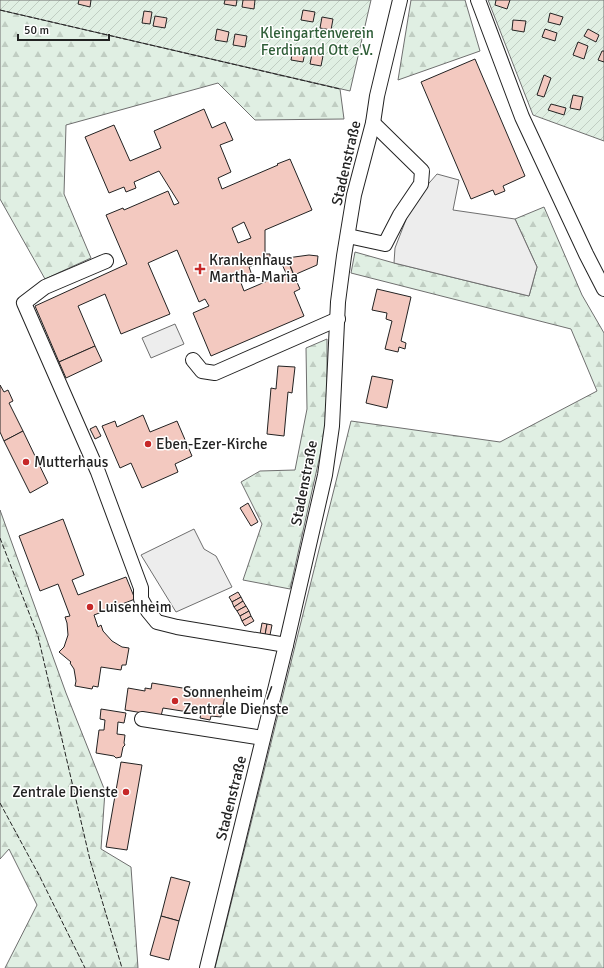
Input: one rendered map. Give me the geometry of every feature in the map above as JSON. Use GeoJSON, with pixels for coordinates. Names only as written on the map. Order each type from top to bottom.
{"type":"FeatureCollection","features":[{"type":"Feature","properties":{"kind":"street","name":"Stadenstraße"},"geometry":{"type":"LineString","coordinates":[[207,968],[286,645],[325,475],[332,426],[338,302],[354,195],[373,123],[377,96],[400,0]]}},
{"type":"Feature","properties":{"kind":"street"},"geometry":{"type":"LineString","coordinates":[[478,0],[522,117],[604,289]]}},
{"type":"Feature","properties":{"kind":"street"},"geometry":{"type":"LineString","coordinates":[[348,236],[385,244],[400,215],[421,184],[422,170],[373,123]]}},
{"type":"Feature","properties":{"kind":"street"},"geometry":{"type":"LineString","coordinates":[[106,261],[45,287],[24,303],[98,472],[141,588],[141,599],[148,612],[157,622],[177,627],[286,645]]}},
{"type":"Feature","properties":{"kind":"street"},"geometry":{"type":"LineString","coordinates":[[194,360],[202,370],[215,373],[338,319]]}},
{"type":"Feature","properties":{"kind":"street"},"geometry":{"type":"LineString","coordinates":[[142,719],[263,738]]}},
{"type":"Feature","properties":{"kind":"green space","name":"Kleingartenverein Ferdinand Ott e.V."},"geometry":{"type":"Polygon","coordinates":[[[0,0],[371,0],[350,91],[0,10],[0,0]]]}},
{"type":"Feature","properties":{"kind":"green space"},"geometry":{"type":"Polygon","coordinates":[[[411,0],[465,0],[480,51],[398,80],[411,0]]]}},
{"type":"Feature","properties":{"kind":"green space"},"geometry":{"type":"Polygon","coordinates":[[[488,0],[604,0],[604,141],[533,115],[488,0]]]}},
{"type":"Feature","properties":{"kind":"green space"},"geometry":{"type":"Polygon","coordinates":[[[0,10],[340,89],[344,119],[255,120],[218,83],[66,125],[64,194],[91,258],[45,279],[0,199],[0,10]]]}},
{"type":"Feature","properties":{"kind":"green space"},"geometry":{"type":"Polygon","coordinates":[[[544,207],[582,295],[604,333],[604,968],[215,968],[351,421],[500,442],[597,391],[571,329],[351,273],[355,252],[529,296],[537,267],[515,219],[544,207]]]}},
{"type":"Feature","properties":{"kind":"green space"},"geometry":{"type":"Polygon","coordinates":[[[327,339],[327,424],[290,589],[243,580],[262,524],[241,482],[260,471],[295,470],[307,409],[306,348],[327,339]]]}},
{"type":"Feature","properties":{"kind":"green space"},"geometry":{"type":"Polygon","coordinates":[[[0,510],[66,693],[105,791],[101,849],[131,867],[138,968],[5,968],[37,905],[9,849],[0,859],[0,510]]]}},
{"type":"Feature","properties":{"kind":"shaded area"},"geometry":{"type":"Polygon","coordinates":[[[437,174],[459,180],[453,210],[515,219],[537,267],[529,296],[394,263],[395,248],[416,198],[437,174]]]}},
{"type":"Feature","properties":{"kind":"shaded area"},"geometry":{"type":"Polygon","coordinates":[[[175,324],[184,344],[151,358],[142,338],[175,324]]]}},
{"type":"Feature","properties":{"kind":"shaded area"},"geometry":{"type":"Polygon","coordinates":[[[194,529],[204,549],[216,556],[232,587],[176,612],[141,555],[194,529]]]}},
{"type":"Feature","properties":{"kind":"building"},"geometry":{"type":"Polygon","coordinates":[[[79,0],[91,0],[90,7],[78,4],[79,0]]]}},
{"type":"Feature","properties":{"kind":"building"},"geometry":{"type":"Polygon","coordinates":[[[225,0],[237,0],[236,6],[224,4],[225,0]]]}},
{"type":"Feature","properties":{"kind":"building"},"geometry":{"type":"Polygon","coordinates":[[[243,0],[255,0],[254,9],[242,7],[243,0]]]}},
{"type":"Feature","properties":{"kind":"building"},"geometry":{"type":"Polygon","coordinates":[[[496,0],[510,0],[507,9],[495,5],[496,0]]]}},
{"type":"Feature","properties":{"kind":"building"},"geometry":{"type":"Polygon","coordinates":[[[303,10],[315,12],[313,22],[301,20],[303,10]]]}},
{"type":"Feature","properties":{"kind":"building"},"geometry":{"type":"Polygon","coordinates":[[[144,11],[152,12],[150,24],[142,23],[144,11]]]}},
{"type":"Feature","properties":{"kind":"building"},"geometry":{"type":"Polygon","coordinates":[[[550,13],[563,17],[560,25],[548,22],[550,13]]]}},
{"type":"Feature","properties":{"kind":"building"},"geometry":{"type":"Polygon","coordinates":[[[155,16],[167,18],[165,28],[153,26],[155,16]]]}},
{"type":"Feature","properties":{"kind":"building"},"geometry":{"type":"Polygon","coordinates":[[[322,17],[333,19],[331,30],[320,28],[322,17]]]}},
{"type":"Feature","properties":{"kind":"building"},"geometry":{"type":"Polygon","coordinates":[[[513,20],[526,21],[524,32],[512,30],[513,20]]]}},
{"type":"Feature","properties":{"kind":"building"},"geometry":{"type":"Polygon","coordinates":[[[217,29],[229,32],[227,42],[215,40],[217,29]]]}},
{"type":"Feature","properties":{"kind":"building"},"geometry":{"type":"Polygon","coordinates":[[[545,29],[557,33],[555,41],[542,37],[545,29]]]}},
{"type":"Feature","properties":{"kind":"building"},"geometry":{"type":"Polygon","coordinates":[[[588,29],[599,35],[596,42],[584,36],[588,29]]]}},
{"type":"Feature","properties":{"kind":"building"},"geometry":{"type":"Polygon","coordinates":[[[235,34],[247,36],[245,47],[233,45],[235,34]]]}},
{"type":"Feature","properties":{"kind":"building"},"geometry":{"type":"Polygon","coordinates":[[[578,42],[588,46],[584,59],[573,55],[578,42]]]}},
{"type":"Feature","properties":{"kind":"building"},"geometry":{"type":"Polygon","coordinates":[[[293,50],[305,52],[303,62],[291,60],[293,50]]]}},
{"type":"Feature","properties":{"kind":"building"},"geometry":{"type":"Polygon","coordinates":[[[602,51],[604,51],[604,62],[598,60],[602,51]]]}},
{"type":"Feature","properties":{"kind":"building"},"geometry":{"type":"Polygon","coordinates":[[[312,54],[323,56],[321,66],[310,64],[312,54]]]}},
{"type":"Feature","properties":{"kind":"building"},"geometry":{"type":"Polygon","coordinates":[[[475,59],[525,176],[503,186],[505,191],[495,195],[493,190],[471,199],[421,82],[475,59]]]}},
{"type":"Feature","properties":{"kind":"building"},"geometry":{"type":"Polygon","coordinates":[[[544,75],[551,78],[544,97],[537,95],[544,75]]]}},
{"type":"Feature","properties":{"kind":"building"},"geometry":{"type":"Polygon","coordinates":[[[573,95],[583,97],[580,110],[570,108],[573,95]]]}},
{"type":"Feature","properties":{"kind":"building"},"geometry":{"type":"Polygon","coordinates":[[[551,104],[566,108],[564,115],[548,110],[551,104]]]}},
{"type":"Feature","properties":{"kind":"building"},"geometry":{"type":"Polygon","coordinates":[[[204,109],[212,128],[225,122],[233,140],[220,145],[231,172],[218,178],[222,189],[290,159],[312,210],[265,230],[265,254],[270,254],[270,260],[265,260],[249,267],[253,278],[241,283],[244,291],[286,273],[280,260],[286,257],[300,289],[294,292],[304,316],[211,356],[193,313],[209,306],[205,299],[199,302],[177,250],[148,263],[170,314],[121,334],[105,294],[78,306],[95,346],[59,362],[35,306],[127,264],[106,215],[123,208],[124,210],[168,191],[174,205],[179,203],[159,171],[134,182],[136,188],[126,192],[124,187],[109,193],[85,137],[114,125],[130,161],[161,148],[154,131],[204,109]],[[244,222],[232,228],[238,243],[251,238],[244,222]]]}},
{"type":"Feature","properties":{"kind":"building"},"geometry":{"type":"Polygon","coordinates":[[[309,255],[318,256],[317,265],[294,275],[287,258],[309,255]]]}},
{"type":"Feature","properties":{"kind":"building"},"geometry":{"type":"Polygon","coordinates":[[[377,289],[411,297],[401,341],[406,343],[405,349],[399,347],[398,352],[385,349],[392,321],[386,319],[387,313],[372,310],[377,289]]]}},
{"type":"Feature","properties":{"kind":"building"},"geometry":{"type":"Polygon","coordinates":[[[95,346],[102,361],[66,378],[59,362],[95,346]]]}},
{"type":"Feature","properties":{"kind":"building"},"geometry":{"type":"Polygon","coordinates":[[[278,366],[295,367],[292,393],[288,392],[284,436],[267,434],[271,388],[276,389],[278,366]]]}},
{"type":"Feature","properties":{"kind":"building"},"geometry":{"type":"Polygon","coordinates":[[[372,376],[393,380],[387,408],[366,403],[372,376]]]}},
{"type":"Feature","properties":{"kind":"building"},"geometry":{"type":"Polygon","coordinates":[[[0,385],[4,392],[8,390],[13,401],[9,403],[23,431],[4,441],[0,432],[0,385]]]}},
{"type":"Feature","properties":{"kind":"building","name":"Eben-Ezer-Kirche"},"geometry":{"type":"Polygon","coordinates":[[[143,415],[150,432],[177,421],[192,456],[175,464],[178,472],[142,488],[131,463],[120,468],[102,426],[115,421],[117,427],[143,415]]]}},
{"type":"Feature","properties":{"kind":"building"},"geometry":{"type":"Polygon","coordinates":[[[96,426],[101,436],[95,439],[90,429],[96,426]]]}},
{"type":"Feature","properties":{"kind":"building","name":"Mutterhaus"},"geometry":{"type":"Polygon","coordinates":[[[23,431],[48,483],[30,493],[4,441],[23,431]]]}},
{"type":"Feature","properties":{"kind":"building"},"geometry":{"type":"Polygon","coordinates":[[[248,503],[258,522],[251,526],[240,508],[248,503]]]}},
{"type":"Feature","properties":{"kind":"building","name":"Luisenheim"},"geometry":{"type":"Polygon","coordinates":[[[63,519],[84,575],[72,580],[78,595],[126,577],[135,599],[94,615],[98,627],[101,625],[103,631],[112,641],[122,647],[129,648],[126,665],[122,665],[121,670],[101,667],[98,687],[93,686],[92,689],[75,686],[76,681],[74,669],[70,663],[71,662],[59,652],[64,647],[68,635],[65,617],[70,616],[58,584],[40,591],[19,536],[63,519]]]}},
{"type":"Feature","properties":{"kind":"building"},"geometry":{"type":"Polygon","coordinates":[[[238,592],[241,597],[232,602],[229,597],[238,592]]]}},
{"type":"Feature","properties":{"kind":"building"},"geometry":{"type":"Polygon","coordinates":[[[241,597],[243,601],[234,607],[232,602],[241,597]]]}},
{"type":"Feature","properties":{"kind":"building"},"geometry":{"type":"Polygon","coordinates":[[[243,601],[246,606],[237,611],[234,607],[243,601]]]}},
{"type":"Feature","properties":{"kind":"building"},"geometry":{"type":"Polygon","coordinates":[[[246,606],[249,611],[240,616],[237,611],[246,606]]]}},
{"type":"Feature","properties":{"kind":"building"},"geometry":{"type":"Polygon","coordinates":[[[249,611],[251,616],[242,621],[240,616],[249,611]]]}},
{"type":"Feature","properties":{"kind":"building"},"geometry":{"type":"Polygon","coordinates":[[[251,616],[254,621],[245,626],[242,621],[251,616]]]}},
{"type":"Feature","properties":{"kind":"building"},"geometry":{"type":"Polygon","coordinates":[[[262,623],[267,624],[265,635],[260,634],[262,623]]]}},
{"type":"Feature","properties":{"kind":"building"},"geometry":{"type":"Polygon","coordinates":[[[267,624],[272,625],[270,635],[265,635],[267,624]]]}},
{"type":"Feature","properties":{"kind":"building","name":"Sonnenheim / Zentrale Dienste"},"geometry":{"type":"Polygon","coordinates":[[[152,683],[225,695],[221,717],[211,716],[210,720],[200,718],[201,714],[163,708],[161,716],[125,710],[128,688],[145,691],[145,688],[151,689],[152,683]]]}},
{"type":"Feature","properties":{"kind":"building"},"geometry":{"type":"Polygon","coordinates":[[[101,709],[126,713],[124,723],[118,722],[117,734],[125,735],[125,745],[123,747],[121,757],[116,758],[114,756],[96,753],[99,730],[104,730],[105,720],[100,719],[101,709]]]}},
{"type":"Feature","properties":{"kind":"building","name":"Zentrale Dienste"},"geometry":{"type":"Polygon","coordinates":[[[121,762],[142,765],[127,850],[106,847],[121,762]]]}},
{"type":"Feature","properties":{"kind":"building"},"geometry":{"type":"Polygon","coordinates":[[[171,877],[190,882],[179,921],[161,916],[171,877]]]}},
{"type":"Feature","properties":{"kind":"building"},"geometry":{"type":"Polygon","coordinates":[[[161,916],[179,921],[169,960],[150,955],[161,916]]]}},
{"type":"Feature","properties":{"kind":"fence"},"geometry":{"type":"LineString","coordinates":[[0,10],[340,89]]}},
{"type":"Feature","properties":{"kind":"fence"},"geometry":{"type":"LineString","coordinates":[[0,538],[38,636],[90,860],[122,968]]}},
{"type":"Feature","properties":{"kind":"fence"},"geometry":{"type":"LineString","coordinates":[[0,803],[40,877],[85,968]]}},
{"type":"Feature","properties":{"kind":"place","name":"Krankenhaus Martha-Maria"},"geometry":{"type":"Point","coordinates":[200,269]}},
{"type":"Feature","properties":{"kind":"place","name":"Eben-Ezer-Kirche"},"geometry":{"type":"Point","coordinates":[148,444]}},
{"type":"Feature","properties":{"kind":"place","name":"Mutterhaus"},"geometry":{"type":"Point","coordinates":[26,462]}},
{"type":"Feature","properties":{"kind":"place","name":"Luisenheim"},"geometry":{"type":"Point","coordinates":[90,607]}},
{"type":"Feature","properties":{"kind":"place","name":"Sonnenheim / Zentrale Dienste"},"geometry":{"type":"Point","coordinates":[175,701]}},
{"type":"Feature","properties":{"kind":"place","name":"Zentrale Dienste"},"geometry":{"type":"Point","coordinates":[126,792]}}]}
